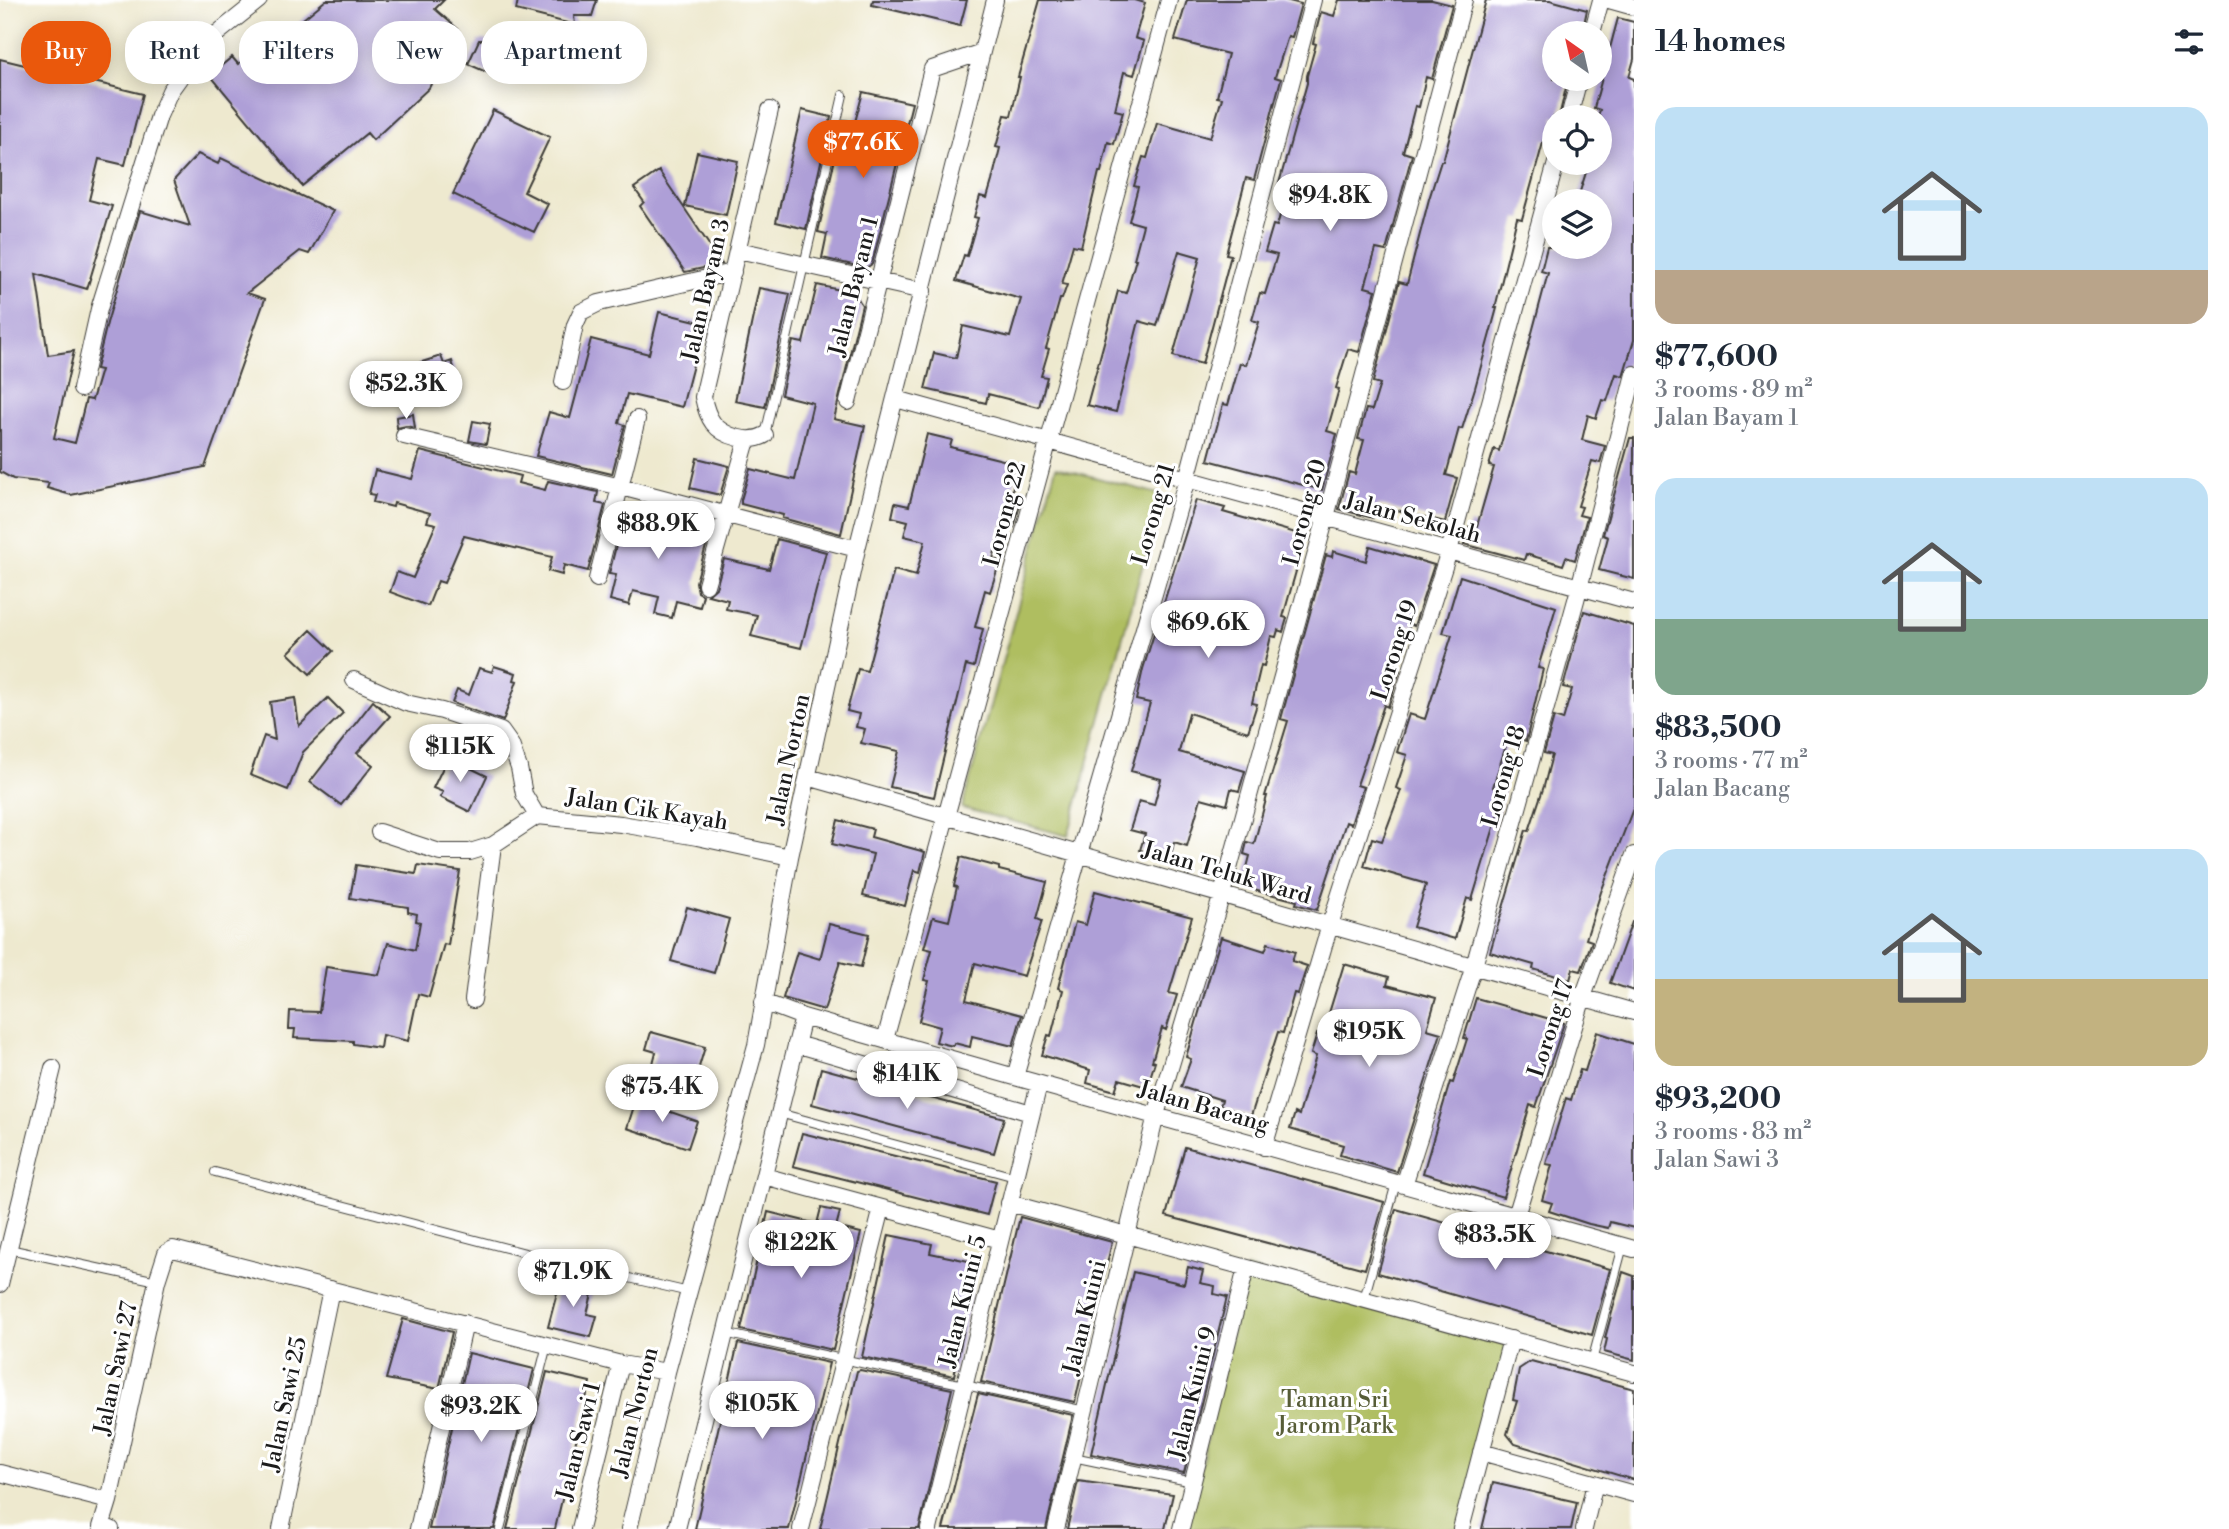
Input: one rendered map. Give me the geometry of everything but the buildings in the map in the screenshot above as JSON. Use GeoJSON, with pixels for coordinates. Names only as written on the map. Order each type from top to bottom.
{"type":"FeatureCollection","features":[{"type":"Feature","properties":{"kind":"street"},"geometry":{"type":"LineString","coordinates":[[81,389],[100,309],[159,116],[170,91],[204,44],[259,0]]}},
{"type":"Feature","properties":{"kind":"street","name":"Jalan Norton"},"geometry":{"type":"LineString","coordinates":[[629,1529],[667,1372],[756,1045],[790,857],[857,549],[995,0]]}},
{"type":"Feature","properties":{"kind":"street","name":"Lorong 22"},"geometry":{"type":"LineString","coordinates":[[885,1040],[1169,0]]}},
{"type":"Feature","properties":{"kind":"street","name":"Lorong 21"},"geometry":{"type":"LineString","coordinates":[[1015,1077],[1187,479],[1313,0]]}},
{"type":"Feature","properties":{"kind":"street","name":"Lorong 20"},"geometry":{"type":"LineString","coordinates":[[1156,1115],[1222,894],[1464,0]]}},
{"type":"Feature","properties":{"kind":"street"},"geometry":{"type":"LineString","coordinates":[[1595,21],[1601,0]]}},
{"type":"Feature","properties":{"kind":"street"},"geometry":{"type":"LineString","coordinates":[[1609,0],[1634,7]]}},
{"type":"Feature","properties":{"kind":"street","name":"Jalan Bayam 1"},"geometry":{"type":"LineString","coordinates":[[848,402],[933,69],[982,52]]}},
{"type":"Feature","properties":{"kind":"street","name":"Jalan Bayam 3"},"geometry":{"type":"LineString","coordinates":[[747,440],[729,435],[715,426],[706,412],[703,397],[770,110]]}},
{"type":"Feature","properties":{"kind":"street","name":"Lorong 19"},"geometry":{"type":"LineString","coordinates":[[1264,1147],[1330,925],[1450,551],[1553,175]]}},
{"type":"Feature","properties":{"kind":"street"},"geometry":{"type":"LineString","coordinates":[[738,250],[923,291]]}},
{"type":"Feature","properties":{"kind":"street"},"geometry":{"type":"LineString","coordinates":[[563,382],[575,326],[581,312],[599,303],[733,272]]}},
{"type":"Feature","properties":{"kind":"street","name":"Lorong 18"},"geometry":{"type":"LineString","coordinates":[[1400,1184],[1474,966],[1580,587],[1634,374]]}},
{"type":"Feature","properties":{"kind":"street","name":"Jalan Sekolah"},"geometry":{"type":"LineString","coordinates":[[896,399],[1634,601]]}},
{"type":"Feature","properties":{"kind":"street"},"geometry":{"type":"LineString","coordinates":[[597,579],[637,419]]}},
{"type":"Feature","properties":{"kind":"street"},"geometry":{"type":"LineString","coordinates":[[706,584],[747,440],[757,440],[765,435]]}},
{"type":"Feature","properties":{"kind":"street"},"geometry":{"type":"LineString","coordinates":[[404,436],[621,487],[857,549]]}},
{"type":"Feature","properties":{"kind":"street","name":"Jalan Cik Kayah"},"geometry":{"type":"LineString","coordinates":[[354,680],[406,703],[442,710],[501,730],[511,745],[524,794],[537,816]]}},
{"type":"Feature","properties":{"kind":"street","name":"Jalan Teluk Ward"},"geometry":{"type":"LineString","coordinates":[[808,776],[1634,1012]]}},
{"type":"Feature","properties":{"kind":"street","name":"Jalan Cik Kayah"},"geometry":{"type":"LineString","coordinates":[[379,832],[440,852],[470,852],[493,845],[537,816],[621,824],[696,836],[790,857]]}},
{"type":"Feature","properties":{"kind":"street"},"geometry":{"type":"LineString","coordinates":[[472,1000],[493,845]]}},
{"type":"Feature","properties":{"kind":"street","name":"Lorong 17"},"geometry":{"type":"LineString","coordinates":[[1516,1216],[1583,997],[1634,855]]}},
{"type":"Feature","properties":{"kind":"street","name":"Jalan Bacang"},"geometry":{"type":"LineString","coordinates":[[763,1002],[803,1017],[1039,1084],[1629,1247]]}},
{"type":"Feature","properties":{"kind":"street"},"geometry":{"type":"LineString","coordinates":[[677,1529],[803,1017]]}},
{"type":"Feature","properties":{"kind":"street"},"geometry":{"type":"LineString","coordinates":[[796,1044],[1031,1113]]}},
{"type":"Feature","properties":{"kind":"street"},"geometry":{"type":"LineString","coordinates":[[0,1284],[53,1068]]}},
{"type":"Feature","properties":{"kind":"street","name":"Jalan Kuini 5"},"geometry":{"type":"LineString","coordinates":[[929,1529],[1039,1084]]}},
{"type":"Feature","properties":{"kind":"street","name":"Jalan Kuini"},"geometry":{"type":"LineString","coordinates":[[1056,1529],[1156,1115]]}},
{"type":"Feature","properties":{"kind":"street"},"geometry":{"type":"LineString","coordinates":[[764,1176],[1000,1240]]}},
{"type":"Feature","properties":{"kind":"street"},"geometry":{"type":"LineString","coordinates":[[1009,1203],[1634,1373]]}},
{"type":"Feature","properties":{"kind":"street"},"geometry":{"type":"LineString","coordinates":[[801,1529],[881,1208]]}},
{"type":"Feature","properties":{"kind":"street","name":"Jalan Sawi 27"},"geometry":{"type":"LineString","coordinates":[[104,1528],[157,1281],[166,1253],[173,1249],[331,1289]]}},
{"type":"Feature","properties":{"kind":"street","name":"Jalan Kuini 9"},"geometry":{"type":"LineString","coordinates":[[1181,1529],[1246,1268]]}},
{"type":"Feature","properties":{"kind":"street"},"geometry":{"type":"LineString","coordinates":[[331,1289],[621,1364],[667,1372]]}},
{"type":"Feature","properties":{"kind":"street","name":"Jalan Sawi 25"},"geometry":{"type":"LineString","coordinates":[[281,1529],[331,1289]]}},
{"type":"Feature","properties":{"kind":"street"},"geometry":{"type":"LineString","coordinates":[[418,1529],[466,1323]]}},
{"type":"Feature","properties":{"kind":"street"},"geometry":{"type":"LineString","coordinates":[[1461,1529],[1511,1339]]}},
{"type":"Feature","properties":{"kind":"street","name":"Jalan Sawi 1"},"geometry":{"type":"LineString","coordinates":[[580,1529],[621,1364]]}},
{"type":"Feature","properties":{"kind":"street"},"geometry":{"type":"LineString","coordinates":[[1481,1452],[1634,1494]]}},
{"type":"Feature","properties":{"kind":"street"},"geometry":{"type":"LineString","coordinates":[[0,1474],[109,1501]]}},
{"type":"Feature","properties":{"kind":"street"},"geometry":{"type":"LineString","coordinates":[[1584,1529],[1595,1483]]}},
{"type":"Feature","properties":{"kind":"lane"},"geometry":{"type":"LineString","coordinates":[[765,435],[843,95]]}},
{"type":"Feature","properties":{"kind":"lane"},"geometry":{"type":"LineString","coordinates":[[779,1113],[1015,1177]]}},
{"type":"Feature","properties":{"kind":"lane"},"geometry":{"type":"LineString","coordinates":[[215,1172],[689,1293]]}},
{"type":"Feature","properties":{"kind":"lane"},"geometry":{"type":"LineString","coordinates":[[1364,1299],[1400,1184]]}},
{"type":"Feature","properties":{"kind":"lane"},"geometry":{"type":"LineString","coordinates":[[1592,1362],[1629,1247]]}},
{"type":"Feature","properties":{"kind":"lane"},"geometry":{"type":"LineString","coordinates":[[4,1259],[157,1281]]}},
{"type":"Feature","properties":{"kind":"lane"},"geometry":{"type":"LineString","coordinates":[[725,1333],[843,1361],[1085,1410]]}},
{"type":"Feature","properties":{"kind":"lane"},"geometry":{"type":"LineString","coordinates":[[500,1529],[547,1344]]}},
{"type":"Feature","properties":{"kind":"lane"},"geometry":{"type":"LineString","coordinates":[[1073,1457],[1193,1482]]}},
{"type":"Feature","properties":{"kind":"green space"},"geometry":{"type":"Polygon","coordinates":[[[1056,467],[1162,495],[1068,836],[962,808],[1056,467]]]}},
{"type":"Feature","properties":{"kind":"green space","name":"Taman Sri Jarom Park"},"geometry":{"type":"Polygon","coordinates":[[[1246,1268],[1511,1339],[1462,1529],[1187,1529],[1246,1268]]]}}]}
